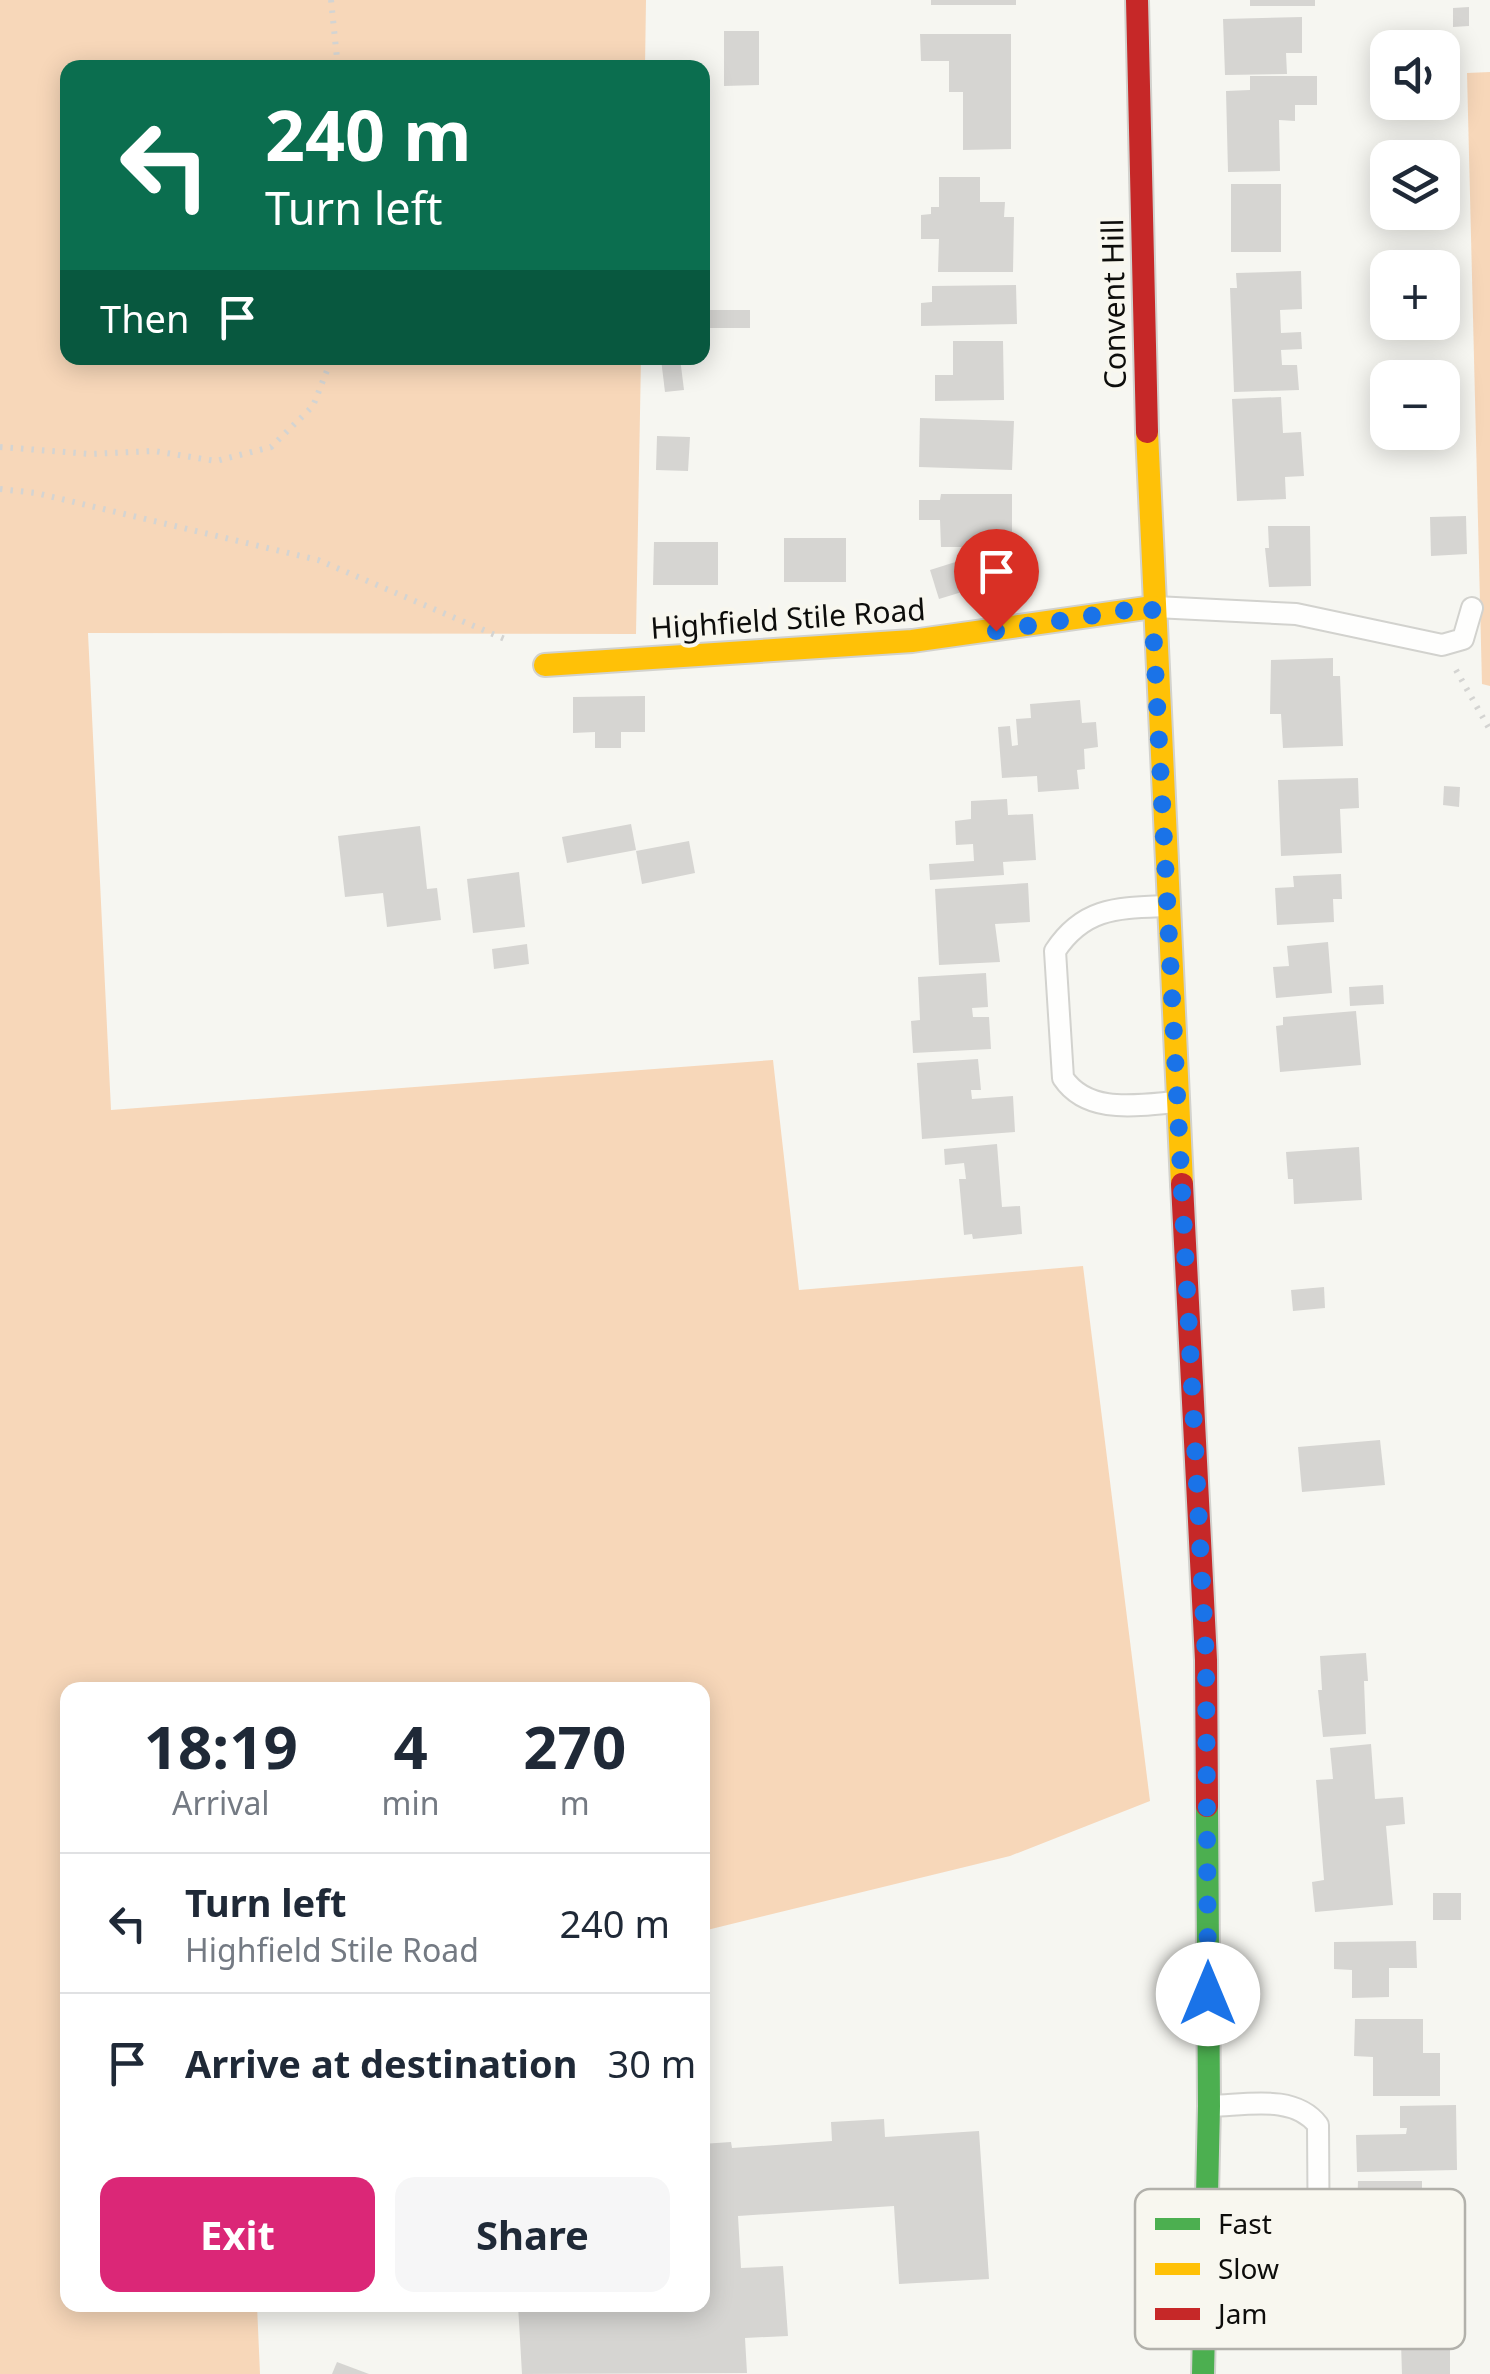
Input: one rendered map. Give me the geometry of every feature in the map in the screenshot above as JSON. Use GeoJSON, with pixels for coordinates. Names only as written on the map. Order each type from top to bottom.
{"type":"FeatureCollection","features":[{"type":"Feature","properties":{"kind":"main road","name":"Convent Hill"},"geometry":{"type":"LineString","coordinates":[[1137,0],[1152,606],[1206,1660],[1207,2189]]}},
{"type":"Feature","properties":{"kind":"main road","name":"Highfield Stile Road"},"geometry":{"type":"LineString","coordinates":[[545,665],[912,641],[1152,606]]}},
{"type":"Feature","properties":{"kind":"lane"},"geometry":{"type":"LineString","coordinates":[[1152,606],[1296,614],[1442,645],[1463,639],[1472,608]]}},
{"type":"Feature","properties":{"kind":"lane"},"geometry":{"type":"LineString","coordinates":[[1166,906],[1115,908],[1083,920],[1054,951],[1063,1078],[1071,1090],[1116,1107],[1178,1102]]}},
{"type":"Feature","properties":{"kind":"lane"},"geometry":{"type":"LineString","coordinates":[[1209,2106],[1288,2104],[1308,2113],[1318,2125],[1318,2189]]}},
{"type":"Feature","properties":{"kind":"path"},"geometry":{"type":"LineString","coordinates":[[330,0],[337,60]]}},
{"type":"Feature","properties":{"kind":"path"},"geometry":{"type":"LineString","coordinates":[[0,446],[91,454],[154,451],[216,461],[271,447],[313,406],[329,365]]}},
{"type":"Feature","properties":{"kind":"path"},"geometry":{"type":"LineString","coordinates":[[0,489],[36,493],[318,560],[521,646],[545,665]]}},
{"type":"Feature","properties":{"kind":"path"},"geometry":{"type":"LineString","coordinates":[[1442,645],[1490,730]]}},
{"type":"Feature","properties":{"kind":"shaded area"},"geometry":{"type":"Polygon","coordinates":[[[0,0],[646,0],[645,60],[60,60],[60,365],[641,365],[636,634],[88,633],[111,1110],[773,1060],[799,1290],[1083,1266],[1150,1801],[1010,1856],[710,1929],[710,1682],[60,1682],[60,2312],[257,2312],[260,2374],[0,2374],[0,0]]]}},
{"type":"Feature","properties":{"kind":"shaded area"},"geometry":{"type":"Polygon","coordinates":[[[1490,72],[1490,686],[1482,684],[1467,73],[1490,72]]]}},
{"type":"Feature","properties":{"kind":"building"},"geometry":{"type":"Polygon","coordinates":[[[931,0],[1016,0],[1016,5],[931,5],[931,0]]]}},
{"type":"Feature","properties":{"kind":"building"},"geometry":{"type":"Polygon","coordinates":[[[1250,0],[1315,0],[1315,6],[1250,6],[1250,0]]]}},
{"type":"Feature","properties":{"kind":"building"},"geometry":{"type":"Polygon","coordinates":[[[1469,7],[1469,26],[1453,27],[1453,8],[1469,7]]]}},
{"type":"Feature","properties":{"kind":"building"},"geometry":{"type":"Polygon","coordinates":[[[1302,17],[1302,53],[1286,53],[1287,74],[1225,75],[1223,19],[1302,17]]]}},
{"type":"Feature","properties":{"kind":"building"},"geometry":{"type":"Polygon","coordinates":[[[724,31],[759,31],[759,85],[724,86],[724,31]]]}},
{"type":"Feature","properties":{"kind":"building"},"geometry":{"type":"Polygon","coordinates":[[[920,34],[1011,34],[1011,149],[963,150],[963,92],[949,92],[949,61],[921,61],[920,34]]]}},
{"type":"Feature","properties":{"kind":"building"},"geometry":{"type":"Polygon","coordinates":[[[1250,76],[1317,76],[1317,105],[1295,105],[1295,121],[1279,120],[1280,171],[1228,172],[1226,91],[1250,90],[1250,76]]]}},
{"type":"Feature","properties":{"kind":"building"},"geometry":{"type":"Polygon","coordinates":[[[939,177],[980,177],[980,202],[1005,202],[1004,217],[1014,217],[1013,272],[938,272],[939,239],[921,239],[921,215],[931,214],[931,207],[939,207],[939,177]]]}},
{"type":"Feature","properties":{"kind":"building"},"geometry":{"type":"Polygon","coordinates":[[[1231,184],[1281,184],[1281,252],[1231,252],[1231,184]]]}},
{"type":"Feature","properties":{"kind":"building"},"geometry":{"type":"Polygon","coordinates":[[[1301,271],[1302,309],[1280,310],[1281,333],[1301,332],[1302,349],[1281,350],[1282,365],[1297,365],[1299,390],[1234,392],[1230,288],[1237,288],[1236,273],[1301,271]]]}},
{"type":"Feature","properties":{"kind":"building"},"geometry":{"type":"Polygon","coordinates":[[[1016,285],[1017,324],[921,326],[921,303],[932,302],[932,286],[1016,285]]]}},
{"type":"Feature","properties":{"kind":"building"},"geometry":{"type":"Polygon","coordinates":[[[710,310],[750,310],[750,328],[710,328],[710,310]]]}},
{"type":"Feature","properties":{"kind":"building"},"geometry":{"type":"Polygon","coordinates":[[[953,341],[1003,341],[1004,400],[935,401],[935,375],[953,375],[953,341]]]}},
{"type":"Feature","properties":{"kind":"building"},"geometry":{"type":"Polygon","coordinates":[[[662,365],[681,365],[684,390],[665,392],[662,365]]]}},
{"type":"Feature","properties":{"kind":"building"},"geometry":{"type":"Polygon","coordinates":[[[1281,397],[1283,433],[1301,432],[1304,476],[1285,477],[1286,499],[1237,501],[1232,399],[1281,397]]]}},
{"type":"Feature","properties":{"kind":"building"},"geometry":{"type":"Polygon","coordinates":[[[920,418],[1014,421],[1012,470],[919,467],[920,418]]]}},
{"type":"Feature","properties":{"kind":"building"},"geometry":{"type":"Polygon","coordinates":[[[657,436],[690,437],[688,471],[656,470],[657,436]]]}},
{"type":"Feature","properties":{"kind":"building"},"geometry":{"type":"Polygon","coordinates":[[[941,494],[1012,494],[1012,547],[941,547],[940,520],[919,520],[919,500],[940,500],[941,494]]]}},
{"type":"Feature","properties":{"kind":"building"},"geometry":{"type":"Polygon","coordinates":[[[1466,516],[1467,554],[1431,556],[1430,517],[1466,516]]]}},
{"type":"Feature","properties":{"kind":"building"},"geometry":{"type":"Polygon","coordinates":[[[1268,526],[1310,526],[1311,586],[1269,587],[1265,548],[1269,548],[1268,526]]]}},
{"type":"Feature","properties":{"kind":"building"},"geometry":{"type":"Polygon","coordinates":[[[784,538],[846,538],[846,582],[784,582],[784,538]]]}},
{"type":"Feature","properties":{"kind":"building"},"geometry":{"type":"Polygon","coordinates":[[[654,542],[718,542],[718,585],[653,585],[654,542]]]}},
{"type":"Feature","properties":{"kind":"building"},"geometry":{"type":"Polygon","coordinates":[[[965,559],[975,588],[939,599],[930,570],[965,559]]]}},
{"type":"Feature","properties":{"kind":"building"},"geometry":{"type":"Polygon","coordinates":[[[1333,658],[1333,676],[1340,676],[1343,746],[1283,748],[1281,714],[1270,714],[1271,660],[1333,658]]]}},
{"type":"Feature","properties":{"kind":"building"},"geometry":{"type":"Polygon","coordinates":[[[645,696],[645,732],[621,732],[621,748],[595,748],[595,732],[573,733],[573,697],[645,696]]]}},
{"type":"Feature","properties":{"kind":"building"},"geometry":{"type":"Polygon","coordinates":[[[1080,700],[1082,723],[1096,722],[1098,747],[1084,749],[1085,769],[1077,770],[1079,789],[1038,792],[1037,776],[1002,778],[998,727],[1010,726],[1012,746],[1018,745],[1016,719],[1031,718],[1030,704],[1080,700]]]}},
{"type":"Feature","properties":{"kind":"building"},"geometry":{"type":"Polygon","coordinates":[[[1358,778],[1359,808],[1340,809],[1342,853],[1281,856],[1278,780],[1358,778]]]}},
{"type":"Feature","properties":{"kind":"building"},"geometry":{"type":"Polygon","coordinates":[[[1444,786],[1460,787],[1459,807],[1443,805],[1444,786]]]}},
{"type":"Feature","properties":{"kind":"building"},"geometry":{"type":"Polygon","coordinates":[[[1007,799],[1008,815],[1033,814],[1036,860],[1003,862],[1004,875],[930,880],[929,864],[974,861],[973,844],[956,845],[955,821],[971,819],[971,801],[1007,799]]]}},
{"type":"Feature","properties":{"kind":"building"},"geometry":{"type":"Polygon","coordinates":[[[631,824],[636,850],[567,863],[562,837],[631,824]]]}},
{"type":"Feature","properties":{"kind":"building"},"geometry":{"type":"Polygon","coordinates":[[[420,826],[427,889],[437,888],[441,920],[387,927],[383,893],[345,897],[338,836],[420,826]]]}},
{"type":"Feature","properties":{"kind":"building"},"geometry":{"type":"Polygon","coordinates":[[[689,841],[695,873],[642,884],[636,851],[689,841]]]}},
{"type":"Feature","properties":{"kind":"building"},"geometry":{"type":"Polygon","coordinates":[[[519,872],[525,927],[473,933],[467,879],[519,872]]]}},
{"type":"Feature","properties":{"kind":"building"},"geometry":{"type":"Polygon","coordinates":[[[1341,874],[1342,899],[1333,899],[1334,922],[1277,925],[1275,888],[1294,887],[1293,876],[1341,874]]]}},
{"type":"Feature","properties":{"kind":"building"},"geometry":{"type":"Polygon","coordinates":[[[1028,883],[1030,922],[995,924],[1000,962],[939,965],[935,889],[1028,883]]]}},
{"type":"Feature","properties":{"kind":"building"},"geometry":{"type":"Polygon","coordinates":[[[1328,942],[1332,993],[1276,998],[1273,967],[1289,966],[1287,946],[1328,942]]]}},
{"type":"Feature","properties":{"kind":"building"},"geometry":{"type":"Polygon","coordinates":[[[527,944],[529,964],[494,969],[492,949],[527,944]]]}},
{"type":"Feature","properties":{"kind":"building"},"geometry":{"type":"Polygon","coordinates":[[[986,973],[988,1007],[972,1008],[973,1017],[989,1017],[991,1049],[913,1053],[911,1021],[920,1020],[918,977],[986,973]]]}},
{"type":"Feature","properties":{"kind":"building"},"geometry":{"type":"Polygon","coordinates":[[[1383,985],[1384,1004],[1350,1006],[1349,987],[1383,985]]]}},
{"type":"Feature","properties":{"kind":"building"},"geometry":{"type":"Polygon","coordinates":[[[1356,1011],[1361,1065],[1280,1072],[1276,1026],[1283,1025],[1283,1017],[1356,1011]]]}},
{"type":"Feature","properties":{"kind":"building"},"geometry":{"type":"Polygon","coordinates":[[[978,1059],[981,1090],[971,1090],[972,1099],[1013,1096],[1015,1132],[922,1139],[917,1063],[978,1059]]]}},
{"type":"Feature","properties":{"kind":"building"},"geometry":{"type":"Polygon","coordinates":[[[997,1144],[1002,1207],[1020,1206],[1022,1234],[973,1239],[972,1234],[964,1235],[959,1179],[966,1179],[964,1163],[945,1165],[944,1149],[997,1144]]]}},
{"type":"Feature","properties":{"kind":"building"},"geometry":{"type":"Polygon","coordinates":[[[1359,1147],[1362,1200],[1294,1204],[1286,1152],[1359,1147]]]}},
{"type":"Feature","properties":{"kind":"building"},"geometry":{"type":"Polygon","coordinates":[[[1324,1287],[1325,1308],[1293,1311],[1291,1290],[1324,1287]]]}},
{"type":"Feature","properties":{"kind":"building"},"geometry":{"type":"Polygon","coordinates":[[[1380,1440],[1385,1485],[1302,1492],[1298,1447],[1380,1440]]]}},
{"type":"Feature","properties":{"kind":"building"},"geometry":{"type":"Polygon","coordinates":[[[1366,1653],[1366,1734],[1323,1737],[1318,1690],[1322,1690],[1320,1656],[1366,1653]]]}},
{"type":"Feature","properties":{"kind":"building"},"geometry":{"type":"Polygon","coordinates":[[[1371,1744],[1375,1799],[1403,1797],[1405,1824],[1386,1826],[1393,1905],[1315,1912],[1312,1882],[1324,1880],[1316,1780],[1333,1779],[1330,1748],[1371,1744]]]}},
{"type":"Feature","properties":{"kind":"building"},"geometry":{"type":"Polygon","coordinates":[[[1433,1893],[1461,1893],[1461,1920],[1433,1920],[1433,1893]]]}},
{"type":"Feature","properties":{"kind":"building"},"geometry":{"type":"Polygon","coordinates":[[[1416,1941],[1417,1968],[1389,1968],[1389,1997],[1352,1998],[1352,1970],[1334,1969],[1334,1942],[1416,1941]]]}},
{"type":"Feature","properties":{"kind":"building"},"geometry":{"type":"Polygon","coordinates":[[[1355,2019],[1423,2019],[1423,2053],[1440,2053],[1440,2096],[1373,2096],[1373,2057],[1354,2056],[1355,2019]]]}},
{"type":"Feature","properties":{"kind":"building"},"geometry":{"type":"Polygon","coordinates":[[[1456,2105],[1457,2170],[1357,2172],[1356,2135],[1406,2134],[1407,2128],[1400,2128],[1400,2106],[1456,2105]]]}},
{"type":"Feature","properties":{"kind":"building"},"geometry":{"type":"Polygon","coordinates":[[[884,2119],[885,2137],[979,2131],[989,2279],[899,2284],[894,2206],[738,2216],[741,2268],[783,2266],[788,2336],[745,2338],[747,2373],[522,2374],[518,2312],[710,2312],[710,2143],[731,2142],[732,2148],[832,2141],[831,2122],[884,2119]]]}},
{"type":"Feature","properties":{"kind":"building"},"geometry":{"type":"Polygon","coordinates":[[[1358,2181],[1422,2181],[1422,2189],[1358,2189],[1358,2181]]]}},
{"type":"Feature","properties":{"kind":"building"},"geometry":{"type":"Polygon","coordinates":[[[1401,2349],[1450,2349],[1450,2374],[1402,2374],[1401,2349]]]}},
{"type":"Feature","properties":{"kind":"building"},"geometry":{"type":"Polygon","coordinates":[[[337,2362],[369,2374],[332,2374],[337,2362]]]}},
{"type":"Feature","properties":{"kind":"traffic: fast"},"geometry":{"type":"LineString","coordinates":[[1207,1806],[1207,2189]]}},
{"type":"Feature","properties":{"kind":"traffic: fast"},"geometry":{"type":"LineString","coordinates":[[1203,2374],[1204,2349]]}},
{"type":"Feature","properties":{"kind":"traffic: slow"},"geometry":{"type":"LineString","coordinates":[[1147,432],[1182,1184]]}},
{"type":"Feature","properties":{"kind":"traffic: slow"},"geometry":{"type":"LineString","coordinates":[[545,665],[912,641],[1153,607]]}},
{"type":"Feature","properties":{"kind":"traffic: jam"},"geometry":{"type":"LineString","coordinates":[[1137,0],[1147,432]]}},
{"type":"Feature","properties":{"kind":"traffic: jam"},"geometry":{"type":"LineString","coordinates":[[1182,1184],[1206,1660],[1207,1806]]}},
{"type":"Feature","properties":{"kind":"route"},"geometry":{"type":"LineString","coordinates":[[996,631],[1152,606],[1206,1660],[1208,1994]]}}]}
